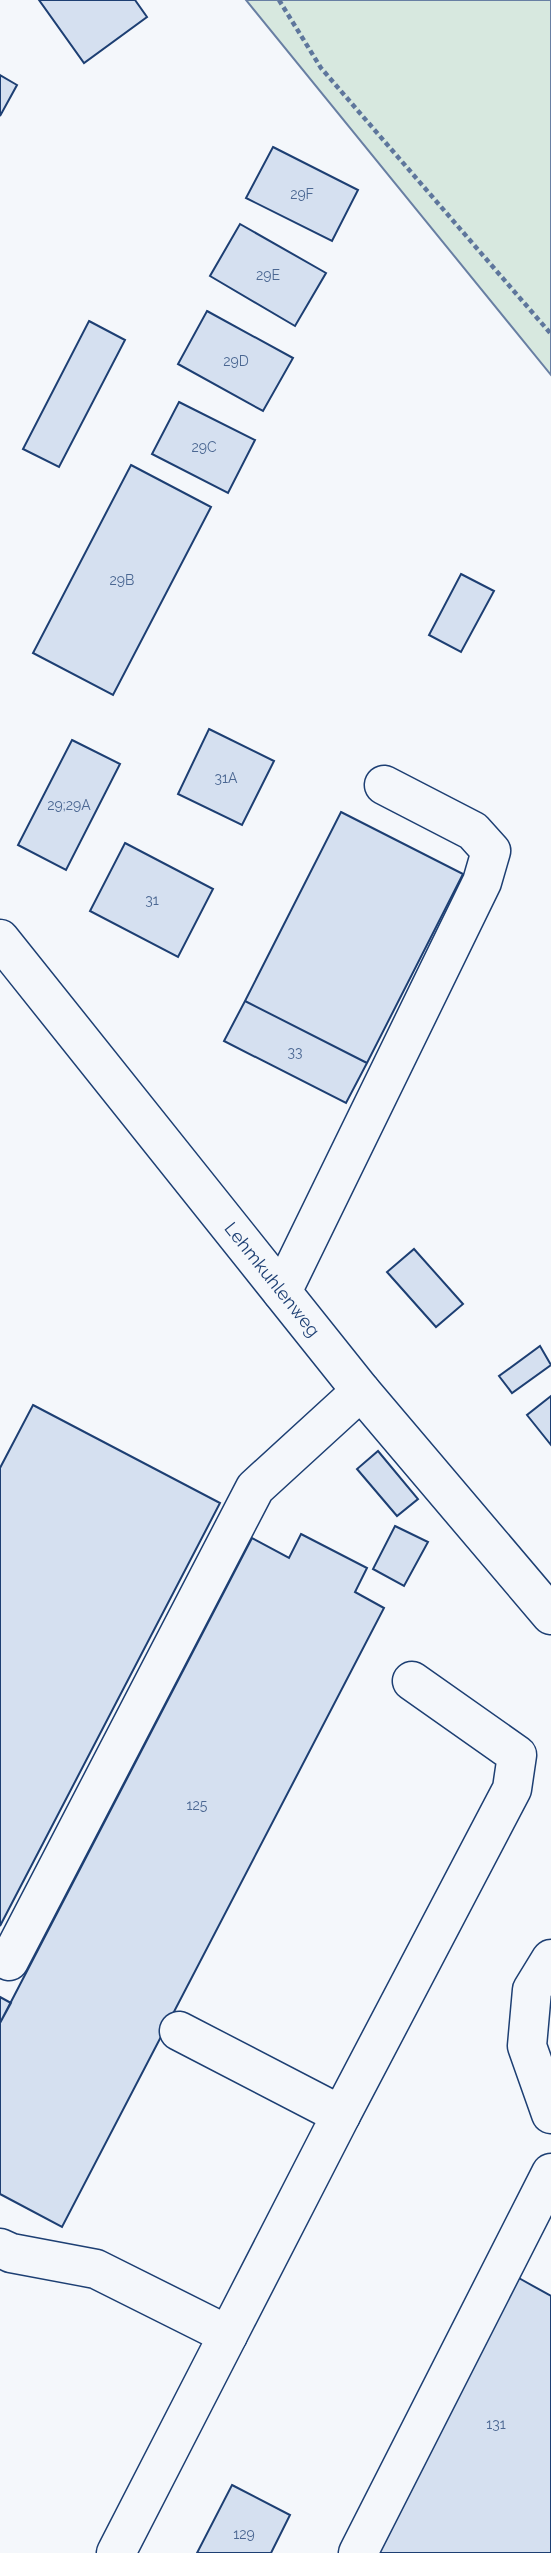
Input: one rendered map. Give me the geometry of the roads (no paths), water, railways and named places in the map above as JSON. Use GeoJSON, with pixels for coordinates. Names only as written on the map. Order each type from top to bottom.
{"type":"FeatureCollection","features":[{"type":"Feature","properties":{"kind":"street"},"geometry":{"type":"LineString","coordinates":[[282,1292],[482,882],[491,851],[473,831],[384,785]]}},
{"type":"Feature","properties":{"kind":"street","name":"Lehmkuhlenweg"},"geometry":{"type":"LineString","coordinates":[[0,939],[361,1391],[551,1615]]}},
{"type":"Feature","properties":{"kind":"street"},"geometry":{"type":"LineString","coordinates":[[9,1961],[255,1488],[361,1391]]}},
{"type":"Feature","properties":{"kind":"street"},"geometry":{"type":"LineString","coordinates":[[116,2553],[512,1789],[517,1755],[412,1681]]}},
{"type":"Feature","properties":{"kind":"street"},"geometry":{"type":"LineString","coordinates":[[551,1959],[532,1990],[527,2046],[551,2114]]}},
{"type":"Feature","properties":{"kind":"street"},"geometry":{"type":"LineString","coordinates":[[179,2031],[341,2115]]}},
{"type":"Feature","properties":{"kind":"street"},"geometry":{"type":"LineString","coordinates":[[358,2553],[551,2173]]}},
{"type":"Feature","properties":{"kind":"street"},"geometry":{"type":"LineString","coordinates":[[0,2248],[11,2253],[96,2269],[228,2335]]}}]}
